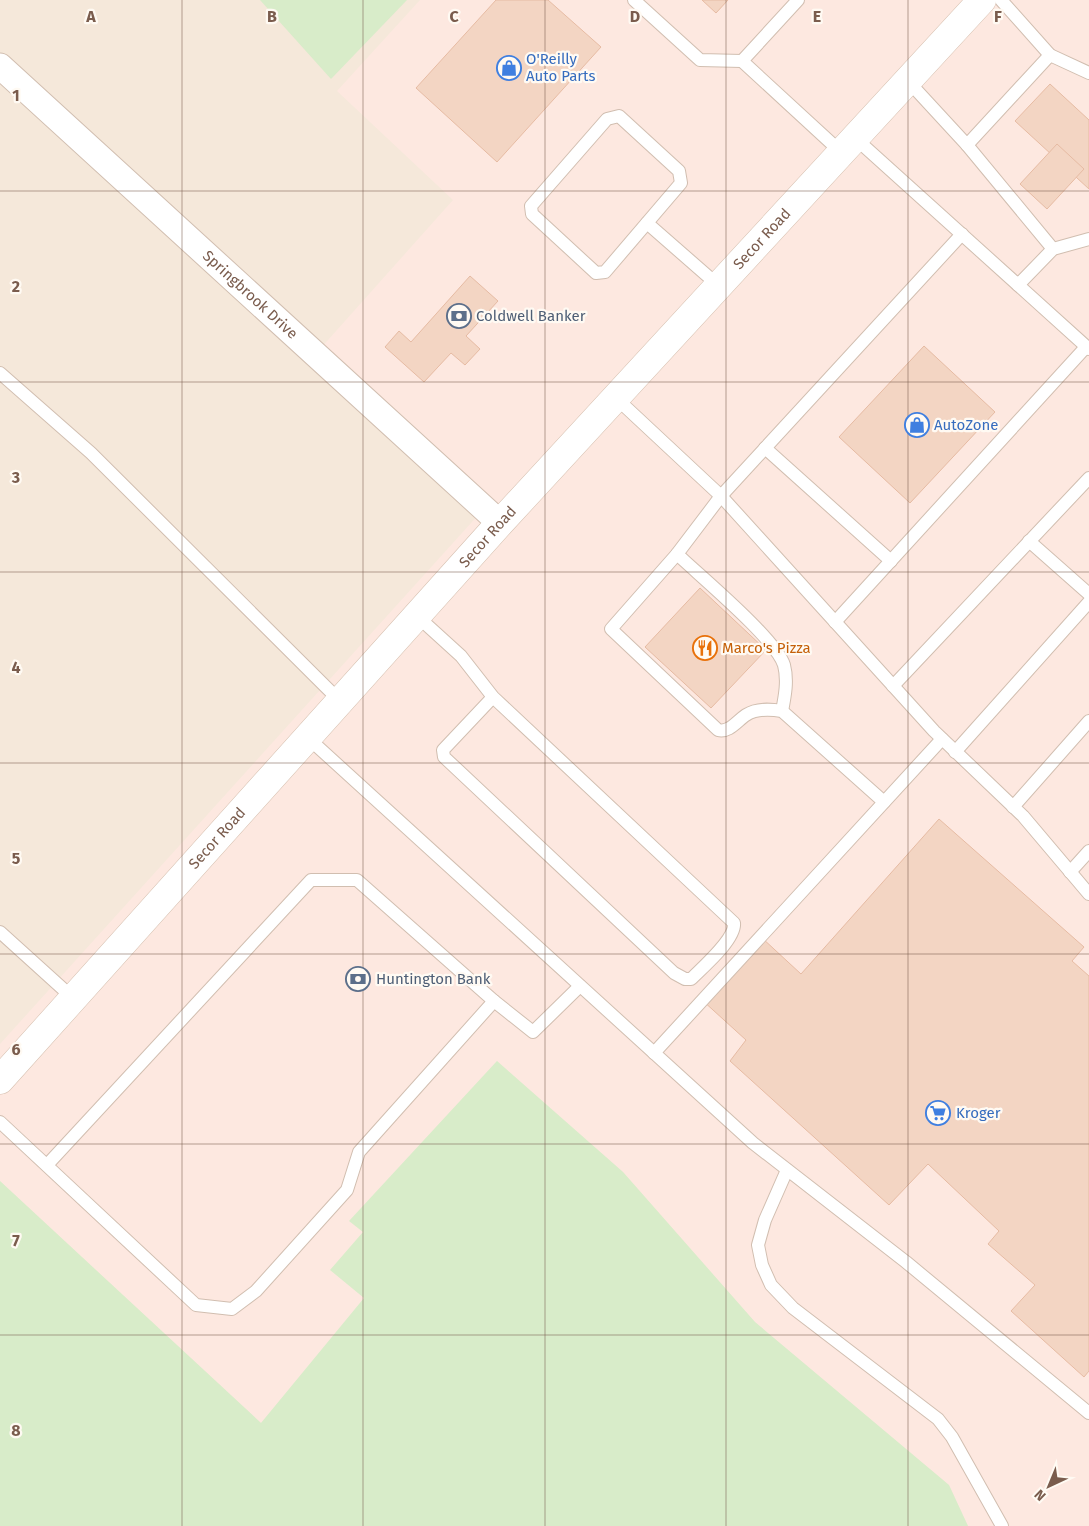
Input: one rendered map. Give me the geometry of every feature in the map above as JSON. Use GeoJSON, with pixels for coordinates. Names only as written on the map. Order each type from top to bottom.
{"type":"FeatureCollection","features":[{"type":"Feature","properties":{"kind":"street","name":"Secor Road"},"geometry":{"type":"LineString","coordinates":[[0,1080],[500,523],[982,0]]}},
{"type":"Feature","properties":{"kind":"street","name":"Springbrook Drive"},"geometry":{"type":"LineString","coordinates":[[0,66],[500,523]]}},
{"type":"Feature","properties":{"kind":"lane"},"geometry":{"type":"LineString","coordinates":[[634,0],[700,60],[742,62],[962,234],[1088,348],[835,622]]}},
{"type":"Feature","properties":{"kind":"lane"},"geometry":{"type":"LineString","coordinates":[[742,62],[798,0]]}},
{"type":"Feature","properties":{"kind":"lane"},"geometry":{"type":"LineString","coordinates":[[1002,0],[1050,55],[1089,73]]}},
{"type":"Feature","properties":{"kind":"lane"},"geometry":{"type":"LineString","coordinates":[[967,144],[1050,55]]}},
{"type":"Feature","properties":{"kind":"lane"},"geometry":{"type":"LineString","coordinates":[[908,81],[967,144],[1052,249]]}},
{"type":"Feature","properties":{"kind":"lane"},"geometry":{"type":"LineString","coordinates":[[619,116],[679,170],[681,183],[647,223],[605,272],[596,273],[532,214],[531,206],[607,119],[619,116]]}},
{"type":"Feature","properties":{"kind":"lane"},"geometry":{"type":"LineString","coordinates":[[647,223],[719,286]]}},
{"type":"Feature","properties":{"kind":"lane"},"geometry":{"type":"LineString","coordinates":[[884,802],[782,711],[768,709],[755,711],[746,715],[728,730],[718,730],[611,629],[677,554],[721,496],[962,234]]}},
{"type":"Feature","properties":{"kind":"lane"},"geometry":{"type":"LineString","coordinates":[[1018,285],[1052,249],[1089,239]]}},
{"type":"Feature","properties":{"kind":"lane"},"geometry":{"type":"LineString","coordinates":[[0,373],[91,452],[340,701]]}},
{"type":"Feature","properties":{"kind":"lane"},"geometry":{"type":"LineString","coordinates":[[616,398],[721,496],[942,739],[1013,807],[1089,894]]}},
{"type":"Feature","properties":{"kind":"lane"},"geometry":{"type":"LineString","coordinates":[[765,448],[890,561]]}},
{"type":"Feature","properties":{"kind":"lane"},"geometry":{"type":"LineString","coordinates":[[893,686],[1089,478]]}},
{"type":"Feature","properties":{"kind":"lane"},"geometry":{"type":"LineString","coordinates":[[1030,541],[1089,594]]}},
{"type":"Feature","properties":{"kind":"lane"},"geometry":{"type":"LineString","coordinates":[[677,554],[759,632],[778,654],[784,665],[786,682],[782,711]]}},
{"type":"Feature","properties":{"kind":"lane"},"geometry":{"type":"LineString","coordinates":[[955,752],[1089,602]]}},
{"type":"Feature","properties":{"kind":"lane"},"geometry":{"type":"LineString","coordinates":[[417,616],[461,656],[493,697],[734,923],[735,928],[729,939],[691,979],[685,979],[674,973],[444,757],[443,750],[493,697]]}},
{"type":"Feature","properties":{"kind":"lane"},"geometry":{"type":"LineString","coordinates":[[1013,807],[1089,721]]}},
{"type":"Feature","properties":{"kind":"lane"},"geometry":{"type":"LineString","coordinates":[[307,737],[753,1143],[929,1281],[1089,1413]]}},
{"type":"Feature","properties":{"kind":"lane"},"geometry":{"type":"LineString","coordinates":[[654,1053],[942,739]]}},
{"type":"Feature","properties":{"kind":"lane"},"geometry":{"type":"LineString","coordinates":[[1070,872],[1089,851]]}},
{"type":"Feature","properties":{"kind":"lane"},"geometry":{"type":"LineString","coordinates":[[47,1165],[311,880],[358,880],[494,1001],[533,1032],[580,986]]}},
{"type":"Feature","properties":{"kind":"lane"},"geometry":{"type":"LineString","coordinates":[[0,932],[73,998]]}},
{"type":"Feature","properties":{"kind":"lane"},"geometry":{"type":"LineString","coordinates":[[0,1122],[196,1305],[232,1309],[256,1291],[348,1190],[359,1152],[494,1001]]}},
{"type":"Feature","properties":{"kind":"lane"},"geometry":{"type":"LineString","coordinates":[[787,1170],[765,1220],[758,1245],[762,1265],[771,1284],[793,1308],[938,1419],[952,1436],[1002,1526]]}},
{"type":"Feature","properties":{"kind":"shaded area"},"geometry":{"type":"Polygon","coordinates":[[[0,0],[1089,0],[1089,1526],[0,1526],[0,0]]]}},
{"type":"Feature","properties":{"kind":"shaded area"},"geometry":{"type":"Polygon","coordinates":[[[420,0],[1089,0],[1089,1526],[968,1526],[949,1485],[755,1322],[623,1172],[497,1061],[350,1221],[363,1232],[365,1298],[261,1423],[0,1181],[0,1044],[490,502],[320,349],[453,200],[337,91],[420,0]]]}},
{"type":"Feature","properties":{"kind":"green space"},"geometry":{"type":"Polygon","coordinates":[[[260,0],[407,0],[331,79],[260,0]]]}},
{"type":"Feature","properties":{"kind":"green space"},"geometry":{"type":"Polygon","coordinates":[[[497,1061],[623,1172],[755,1322],[949,1485],[968,1526],[0,1526],[0,1181],[261,1423],[364,1298],[330,1270],[363,1232],[349,1221],[497,1061]]]}},
{"type":"Feature","properties":{"kind":"building","name":"O'Reilly Auto Parts"},"geometry":{"type":"Polygon","coordinates":[[[496,0],[548,0],[601,47],[497,162],[416,88],[496,0]]]}},
{"type":"Feature","properties":{"kind":"building"},"geometry":{"type":"Polygon","coordinates":[[[702,0],[728,0],[716,13],[702,0]]]}},
{"type":"Feature","properties":{"kind":"building"},"geometry":{"type":"Polygon","coordinates":[[[1050,84],[1089,120],[1089,189],[1015,121],[1050,84]]]}},
{"type":"Feature","properties":{"kind":"building"},"geometry":{"type":"Polygon","coordinates":[[[1057,144],[1084,169],[1047,209],[1020,184],[1057,144]]]}},
{"type":"Feature","properties":{"kind":"building","name":"Coldwell Banker"},"geometry":{"type":"Polygon","coordinates":[[[470,276],[498,301],[466,336],[480,349],[465,365],[451,353],[424,382],[385,347],[399,331],[411,342],[470,276]]]}},
{"type":"Feature","properties":{"kind":"building","name":"AutoZone"},"geometry":{"type":"Polygon","coordinates":[[[924,346],[995,412],[910,503],[839,437],[924,346]]]}},
{"type":"Feature","properties":{"kind":"building","name":"Marco's Pizza"},"geometry":{"type":"Polygon","coordinates":[[[700,588],[766,650],[711,708],[645,647],[700,588]]]}},
{"type":"Feature","properties":{"kind":"building","name":"Kroger"},"geometry":{"type":"Polygon","coordinates":[[[939,819],[1084,947],[1072,961],[1089,976],[1089,1371],[1084,1377],[1011,1311],[1035,1285],[988,1244],[999,1231],[928,1164],[889,1205],[730,1061],[746,1040],[702,1000],[761,937],[801,974],[939,819]]]}},
{"type":"Feature","properties":{"kind":"place","name":"O'Reilly Auto Parts"},"geometry":{"type":"Point","coordinates":[509,68]}},
{"type":"Feature","properties":{"kind":"place","name":"Coldwell Banker"},"geometry":{"type":"Point","coordinates":[459,316]}},
{"type":"Feature","properties":{"kind":"place","name":"AutoZone"},"geometry":{"type":"Point","coordinates":[917,425]}},
{"type":"Feature","properties":{"kind":"place","name":"Marco's Pizza"},"geometry":{"type":"Point","coordinates":[705,648]}},
{"type":"Feature","properties":{"kind":"place","name":"Huntington Bank"},"geometry":{"type":"Point","coordinates":[358,979]}},
{"type":"Feature","properties":{"kind":"place","name":"Kroger"},"geometry":{"type":"Point","coordinates":[938,1113]}}]}
